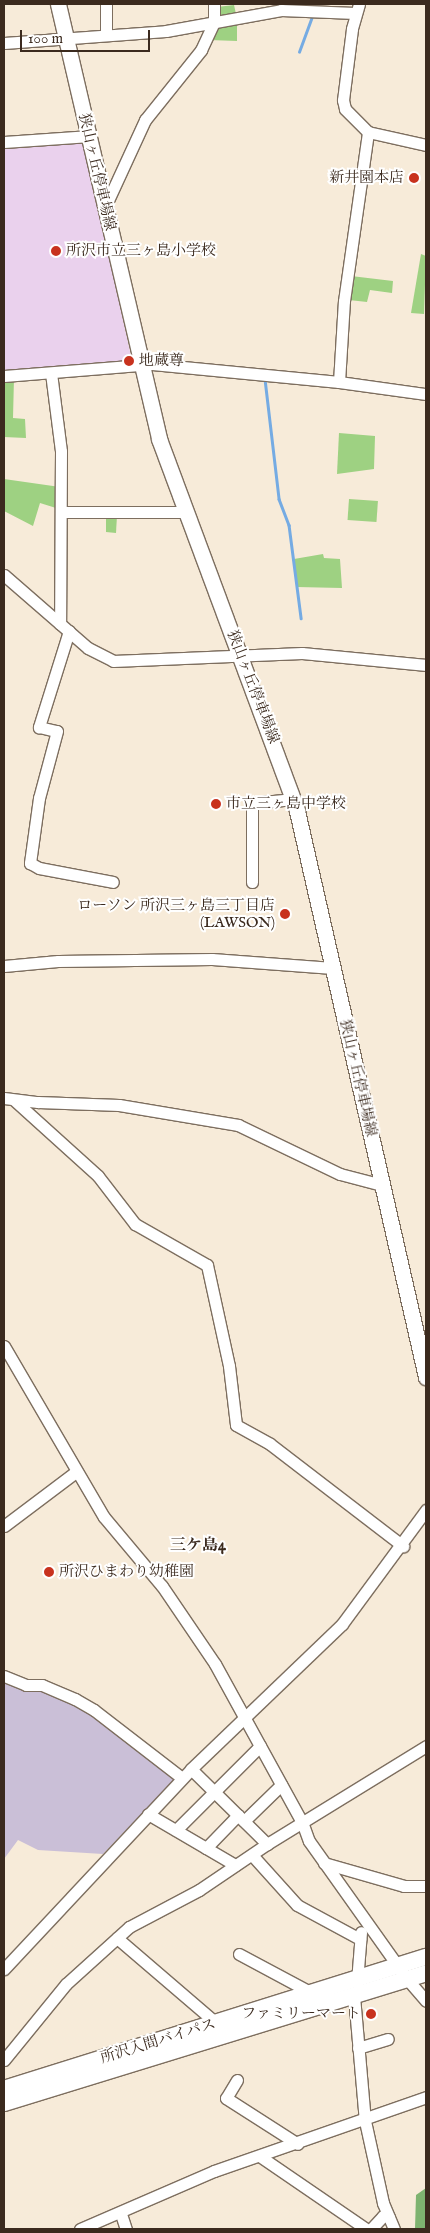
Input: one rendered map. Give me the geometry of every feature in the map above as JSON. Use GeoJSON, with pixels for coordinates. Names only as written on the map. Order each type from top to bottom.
{"type":"FeatureCollection","features":[{"type":"Feature","properties":{"kind":"highway","name":"所沢入間バイパス"},"geometry":{"type":"LineString","coordinates":[[4,2103],[402,1973],[426,1958]]}},
{"type":"Feature","properties":{"kind":"highway","name":"所沢入間バイパス"},"geometry":{"type":"LineString","coordinates":[[402,1973],[426,1973]]}},
{"type":"Feature","properties":{"kind":"highway","name":"所沢入間バイパス"},"geometry":{"type":"LineString","coordinates":[[4,2089],[314,1994],[355,1988]]}},
{"type":"Feature","properties":{"kind":"main road","name":"狭山ヶ丘停車場線"},"geometry":{"type":"LineString","coordinates":[[58,4],[90,136],[140,365],[159,439],[294,799],[426,1377]]}},
{"type":"Feature","properties":{"kind":"street"},"geometry":{"type":"LineString","coordinates":[[106,4],[106,35]]}},
{"type":"Feature","properties":{"kind":"street"},"geometry":{"type":"LineString","coordinates":[[105,208],[144,120],[200,50],[214,22],[214,4]]}},
{"type":"Feature","properties":{"kind":"street"},"geometry":{"type":"LineString","coordinates":[[4,43],[166,31],[293,6],[357,8],[343,100],[344,109],[368,132],[426,144]]}},
{"type":"Feature","properties":{"kind":"street"},"geometry":{"type":"LineString","coordinates":[[339,382],[344,301],[368,132]]}},
{"type":"Feature","properties":{"kind":"street"},"geometry":{"type":"LineString","coordinates":[[4,142],[90,136]]}},
{"type":"Feature","properties":{"kind":"street"},"geometry":{"type":"LineString","coordinates":[[4,376],[140,365],[339,382],[426,394]]}},
{"type":"Feature","properties":{"kind":"street"},"geometry":{"type":"LineString","coordinates":[[52,373],[61,451],[65,628],[39,727],[56,731],[40,798],[30,863],[39,868],[113,882]]}},
{"type":"Feature","properties":{"kind":"street"},"geometry":{"type":"LineString","coordinates":[[62,512],[186,512]]}},
{"type":"Feature","properties":{"kind":"street"},"geometry":{"type":"LineString","coordinates":[[4,575],[88,648],[113,661],[241,657],[302,652],[426,665]]}},
{"type":"Feature","properties":{"kind":"street"},"geometry":{"type":"LineString","coordinates":[[252,882],[252,802],[294,799]]}},
{"type":"Feature","properties":{"kind":"street"},"geometry":{"type":"LineString","coordinates":[[4,966],[58,961],[212,959],[333,968]]}},
{"type":"Feature","properties":{"kind":"street"},"geometry":{"type":"LineString","coordinates":[[9,1099],[119,1105],[238,1126],[340,1174],[382,1185]]}},
{"type":"Feature","properties":{"kind":"street"},"geometry":{"type":"LineString","coordinates":[[9,1099],[98,1176],[135,1224],[207,1265],[226,1347],[236,1425],[270,1444],[403,1546]]}},
{"type":"Feature","properties":{"kind":"street"},"geometry":{"type":"LineString","coordinates":[[4,1346],[104,1517],[190,1626],[246,1716],[260,1746],[302,1822],[309,1841],[402,1973],[426,2001]]}},
{"type":"Feature","properties":{"kind":"street"},"geometry":{"type":"LineString","coordinates":[[4,1526],[77,1471]]}},
{"type":"Feature","properties":{"kind":"street"},"geometry":{"type":"LineString","coordinates":[[4,1970],[182,1778],[342,1624],[403,1546],[426,1510]]}},
{"type":"Feature","properties":{"kind":"street"},"geometry":{"type":"LineString","coordinates":[[4,1676],[26,1685],[42,1686],[94,1710],[182,1778]]}},
{"type":"Feature","properties":{"kind":"street"},"geometry":{"type":"LineString","coordinates":[[176,1830],[260,1746]]}},
{"type":"Feature","properties":{"kind":"street"},"geometry":{"type":"LineString","coordinates":[[4,2060],[66,1984],[116,1938],[141,1920],[199,1890],[267,1844],[426,1746]]}},
{"type":"Feature","properties":{"kind":"street"},"geometry":{"type":"LineString","coordinates":[[191,1769],[267,1844]]}},
{"type":"Feature","properties":{"kind":"street"},"geometry":{"type":"LineString","coordinates":[[206,1848],[281,1785]]}},
{"type":"Feature","properties":{"kind":"street"},"geometry":{"type":"LineString","coordinates":[[148,1814],[235,1865]]}},
{"type":"Feature","properties":{"kind":"street"},"geometry":{"type":"LineString","coordinates":[[252,1855],[297,1905],[360,1938]]}},
{"type":"Feature","properties":{"kind":"street"},"geometry":{"type":"LineString","coordinates":[[324,1863],[404,1886],[426,1886]]}},
{"type":"Feature","properties":{"kind":"street"},"geometry":{"type":"LineString","coordinates":[[362,1918],[355,1988],[358,2048],[366,2121],[389,2217],[394,2229]]}},
{"type":"Feature","properties":{"kind":"street"},"geometry":{"type":"LineString","coordinates":[[116,1938],[216,2023]]}},
{"type":"Feature","properties":{"kind":"street"},"geometry":{"type":"LineString","coordinates":[[239,1954],[314,1994]]}},
{"type":"Feature","properties":{"kind":"street"},"geometry":{"type":"LineString","coordinates":[[358,2048],[388,2039]]}},
{"type":"Feature","properties":{"kind":"street"},"geometry":{"type":"LineString","coordinates":[[237,2080],[226,2098],[298,2144]]}},
{"type":"Feature","properties":{"kind":"street"},"geometry":{"type":"LineString","coordinates":[[80,2229],[121,2214],[214,2171],[366,2121],[426,2097]]}},
{"type":"Feature","properties":{"kind":"street"},"geometry":{"type":"LineString","coordinates":[[261,2157],[366,2229]]}},
{"type":"Feature","properties":{"kind":"street"},"geometry":{"type":"LineString","coordinates":[[121,2214],[126,2229]]}},
{"type":"Feature","properties":{"kind":"street"},"geometry":{"type":"LineString","coordinates":[[371,2229],[383,2216],[389,2217]]}},
{"type":"Feature","properties":{"kind":"shaded area","name":"所沢市立三ヶ島小学校"},"geometry":{"type":"Polygon","coordinates":[[[79,141],[84,144],[131,356],[124,358],[125,365],[4,373],[4,145],[79,141]]]}},
{"type":"Feature","properties":{"kind":"shaded area"},"geometry":{"type":"Polygon","coordinates":[[[4,1682],[21,1689],[38,1690],[88,1712],[176,1778],[103,1854],[38,1850],[18,1840],[4,1859],[4,1682]]]}},
{"type":"Feature","properties":{"kind":"green space"},"geometry":{"type":"Polygon","coordinates":[[[234,5],[236,14],[219,18],[217,7],[234,5]]]}},
{"type":"Feature","properties":{"kind":"green space"},"geometry":{"type":"Polygon","coordinates":[[[237,19],[237,41],[209,40],[215,25],[237,19]]]}},
{"type":"Feature","properties":{"kind":"green space"},"geometry":{"type":"Polygon","coordinates":[[[421,254],[426,256],[424,314],[411,313],[421,254]]]}},
{"type":"Feature","properties":{"kind":"green space"},"geometry":{"type":"Polygon","coordinates":[[[351,276],[393,281],[392,293],[370,290],[367,302],[349,300],[351,276]]]}},
{"type":"Feature","properties":{"kind":"green space"},"geometry":{"type":"Polygon","coordinates":[[[4,378],[14,378],[13,418],[25,419],[26,438],[4,437],[4,378]]]}},
{"type":"Feature","properties":{"kind":"green space"},"geometry":{"type":"Polygon","coordinates":[[[339,433],[375,436],[374,469],[337,474],[339,433]]]}},
{"type":"Feature","properties":{"kind":"green space"},"geometry":{"type":"Polygon","coordinates":[[[4,479],[60,487],[56,508],[40,503],[33,526],[4,511],[4,479]]]}},
{"type":"Feature","properties":{"kind":"green space"},"geometry":{"type":"Polygon","coordinates":[[[349,499],[378,501],[376,522],[348,520],[349,499]]]}},
{"type":"Feature","properties":{"kind":"green space"},"geometry":{"type":"Polygon","coordinates":[[[106,515],[117,515],[116,533],[106,532],[106,515]]]}},
{"type":"Feature","properties":{"kind":"green space"},"geometry":{"type":"Polygon","coordinates":[[[323,554],[324,558],[340,559],[342,588],[297,587],[294,559],[323,554]]]}},
{"type":"Feature","properties":{"kind":"green space"},"geometry":{"type":"Polygon","coordinates":[[[426,2188],[426,2229],[415,2229],[416,2195],[426,2188]]]}},
{"type":"Feature","properties":{"kind":"waterway"},"geometry":{"type":"LineString","coordinates":[[299,52],[313,14]]}},
{"type":"Feature","properties":{"kind":"waterway"},"geometry":{"type":"LineString","coordinates":[[265,379],[279,499],[289,525],[301,618]]}},
{"type":"Feature","properties":{"kind":"place","name":"新井園本店"},"geometry":{"type":"Point","coordinates":[414,178]}},
{"type":"Feature","properties":{"kind":"place","name":"所沢市立三ヶ島小学校"},"geometry":{"type":"Point","coordinates":[56,251]}},
{"type":"Feature","properties":{"kind":"place","name":"地蔵尊"},"geometry":{"type":"Point","coordinates":[129,361]}},
{"type":"Feature","properties":{"kind":"place","name":"市立三ヶ島中学校"},"geometry":{"type":"Point","coordinates":[216,804]}},
{"type":"Feature","properties":{"kind":"place","name":"ローソン 所沢三ヶ島三丁目店 (LAWSON)"},"geometry":{"type":"Point","coordinates":[285,914]}},
{"type":"Feature","properties":{"kind":"place","name":"所沢ひまわり幼稚園"},"geometry":{"type":"Point","coordinates":[49,1572]}},
{"type":"Feature","properties":{"kind":"place","name":"ファミリーマート"},"geometry":{"type":"Point","coordinates":[371,2014]}},
{"type":"Feature","properties":{"kind":"district","name":"三ケ島4"},"geometry":{"type":"Point","coordinates":[198,1546]}}]}
